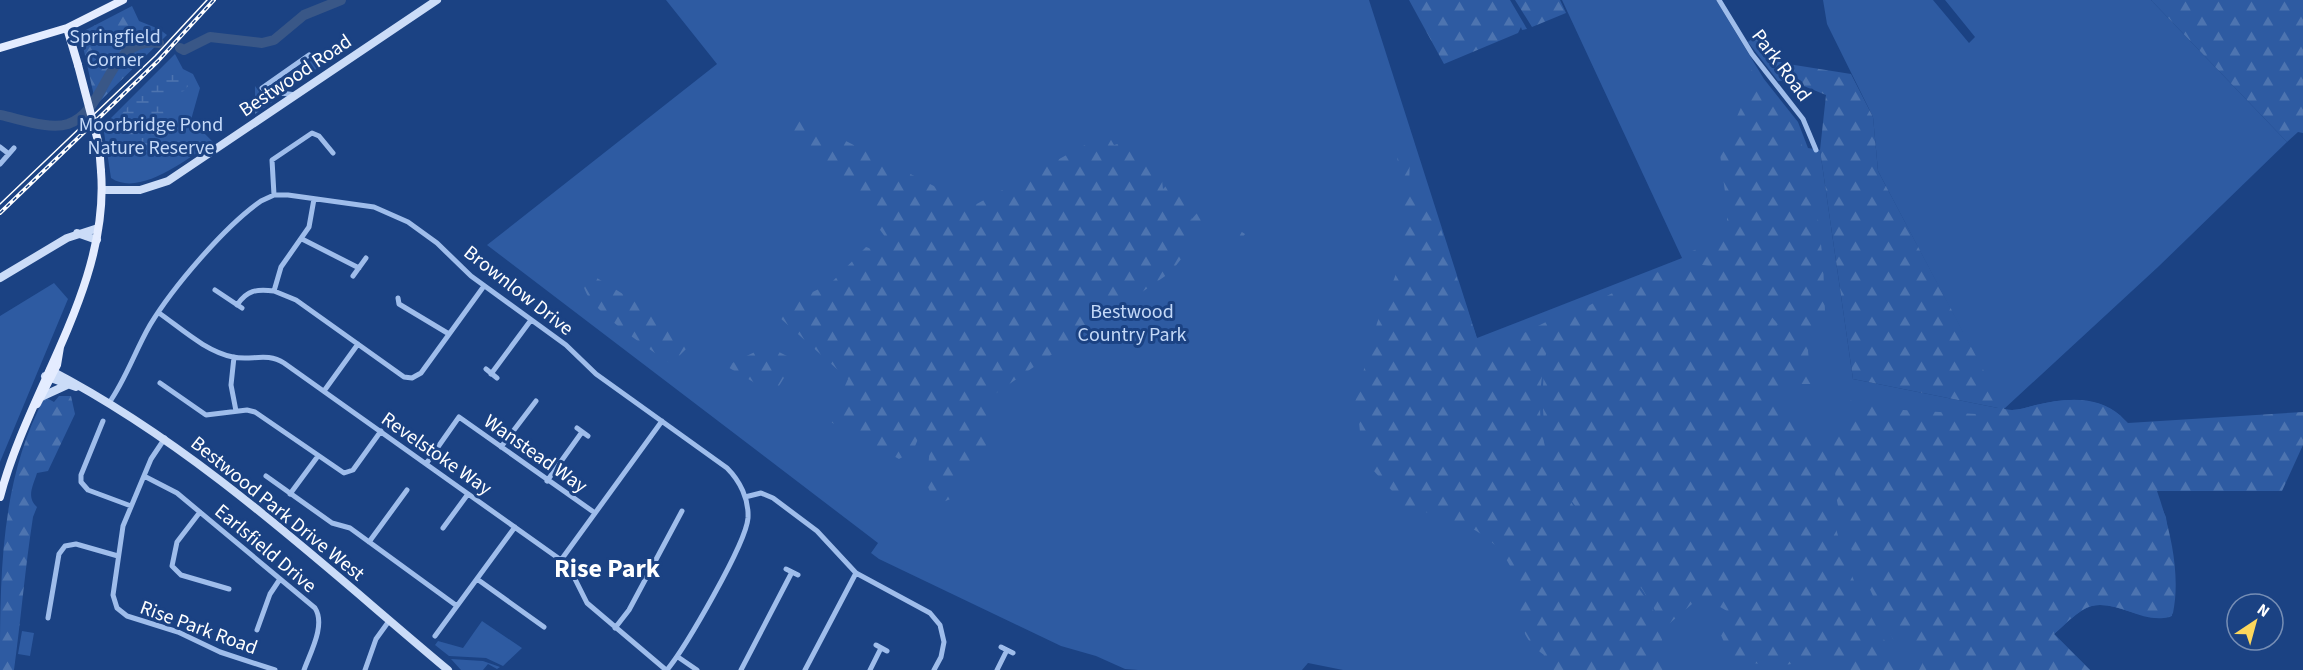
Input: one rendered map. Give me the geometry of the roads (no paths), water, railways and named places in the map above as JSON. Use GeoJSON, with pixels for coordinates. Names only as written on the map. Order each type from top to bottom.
{"type":"FeatureCollection","features":[{"type":"Feature","properties":{"kind":"main road"},"geometry":{"type":"LineString","coordinates":[[0,48],[67,28],[123,0]]}},
{"type":"Feature","properties":{"kind":"main road"},"geometry":{"type":"LineString","coordinates":[[33,408],[43,396],[87,279],[97,240],[103,190],[99,145],[67,28]]}},
{"type":"Feature","properties":{"kind":"main road"},"geometry":{"type":"LineString","coordinates":[[0,497],[14,452],[51,372]]}},
{"type":"Feature","properties":{"kind":"street","name":"Bestwood Road"},"geometry":{"type":"LineString","coordinates":[[103,190],[140,190],[168,182],[437,0]]}},
{"type":"Feature","properties":{"kind":"street","name":"Park Road"},"geometry":{"type":"LineString","coordinates":[[1719,0],[1752,54],[1803,119],[1816,150]]}},
{"type":"Feature","properties":{"kind":"street"},"geometry":{"type":"LineString","coordinates":[[296,95],[266,91],[262,88],[308,57]]}},
{"type":"Feature","properties":{"kind":"street"},"geometry":{"type":"LineString","coordinates":[[109,403],[122,385],[149,327],[189,271],[252,208],[274,195],[271,168],[274,157],[312,133],[319,136],[331,151],[324,153]]}},
{"type":"Feature","properties":{"kind":"street"},"geometry":{"type":"LineString","coordinates":[[0,147],[9,154]]}},
{"type":"Feature","properties":{"kind":"street"},"geometry":{"type":"LineString","coordinates":[[0,164],[14,148]]}},
{"type":"Feature","properties":{"kind":"street","name":"Brownlow Drive"},"geometry":{"type":"LineString","coordinates":[[274,195],[374,207],[398,216],[437,243],[484,286],[566,345],[596,374],[727,468],[738,481],[745,497],[748,518],[744,534],[678,657],[666,670]]}},
{"type":"Feature","properties":{"kind":"street"},"geometry":{"type":"LineString","coordinates":[[273,291],[281,267],[302,239],[312,219],[314,199]]}},
{"type":"Feature","properties":{"kind":"street"},"geometry":{"type":"LineString","coordinates":[[0,278],[77,233],[99,228]]}},
{"type":"Feature","properties":{"kind":"street"},"geometry":{"type":"LineString","coordinates":[[77,233],[97,240]]}},
{"type":"Feature","properties":{"kind":"street"},"geometry":{"type":"LineString","coordinates":[[302,239],[359,268]]}},
{"type":"Feature","properties":{"kind":"street"},"geometry":{"type":"LineString","coordinates":[[353,276],[366,258]]}},
{"type":"Feature","properties":{"kind":"street"},"geometry":{"type":"LineString","coordinates":[[215,290],[239,306],[244,295],[252,291],[273,291],[296,300],[404,377],[412,378],[421,373],[484,286]]}},
{"type":"Feature","properties":{"kind":"street"},"geometry":{"type":"LineString","coordinates":[[398,298],[399,304],[449,334]]}},
{"type":"Feature","properties":{"kind":"street","name":"Revelstoke Way"},"geometry":{"type":"LineString","coordinates":[[159,313],[213,350],[234,357],[275,357],[381,431],[561,560],[573,571],[587,603],[666,670]]}},
{"type":"Feature","properties":{"kind":"street"},"geometry":{"type":"LineString","coordinates":[[497,378],[488,372],[531,320]]}},
{"type":"Feature","properties":{"kind":"street"},"geometry":{"type":"LineString","coordinates":[[324,391],[358,344]]}},
{"type":"Feature","properties":{"kind":"street"},"geometry":{"type":"LineString","coordinates":[[234,357],[231,385],[236,411]]}},
{"type":"Feature","properties":{"kind":"street"},"geometry":{"type":"LineString","coordinates":[[43,396],[66,381],[51,372]]}},
{"type":"Feature","properties":{"kind":"street","name":"Bestwood Park Drive West"},"geometry":{"type":"LineString","coordinates":[[51,372],[109,403],[165,438],[197,462],[448,670]]}},
{"type":"Feature","properties":{"kind":"street"},"geometry":{"type":"LineString","coordinates":[[160,383],[204,414],[255,412],[342,473],[349,473],[381,431]]}},
{"type":"Feature","properties":{"kind":"street"},"geometry":{"type":"LineString","coordinates":[[501,447],[536,401]]}},
{"type":"Feature","properties":{"kind":"street","name":"Wanstead Way"},"geometry":{"type":"LineString","coordinates":[[454,413],[595,513]]}},
{"type":"Feature","properties":{"kind":"street","name":"Wanstead Way"},"geometry":{"type":"LineString","coordinates":[[426,464],[459,417]]}},
{"type":"Feature","properties":{"kind":"street"},"geometry":{"type":"LineString","coordinates":[[103,421],[81,475],[81,482],[88,490],[131,506]]}},
{"type":"Feature","properties":{"kind":"street"},"geometry":{"type":"LineString","coordinates":[[561,560],[662,422]]}},
{"type":"Feature","properties":{"kind":"street"},"geometry":{"type":"LineString","coordinates":[[547,481],[582,432]]}},
{"type":"Feature","properties":{"kind":"street","name":"Rise Park Road"},"geometry":{"type":"LineString","coordinates":[[165,438],[144,476],[121,531],[113,595],[115,604],[121,612],[178,632],[220,652],[275,670]]}},
{"type":"Feature","properties":{"kind":"street"},"geometry":{"type":"LineString","coordinates":[[290,494],[318,456]]}},
{"type":"Feature","properties":{"kind":"street","name":"Earlsfield Drive"},"geometry":{"type":"LineString","coordinates":[[144,476],[171,489],[315,608],[319,617],[319,626],[304,670]]}},
{"type":"Feature","properties":{"kind":"street"},"geometry":{"type":"LineString","coordinates":[[265,477],[332,523],[349,527],[457,606]]}},
{"type":"Feature","properties":{"kind":"street"},"geometry":{"type":"LineString","coordinates":[[745,497],[761,493],[773,498],[817,531],[856,573],[926,610],[936,620],[944,642],[934,670]]}},
{"type":"Feature","properties":{"kind":"street"},"geometry":{"type":"LineString","coordinates":[[369,542],[406,494]]}},
{"type":"Feature","properties":{"kind":"street"},"geometry":{"type":"LineString","coordinates":[[443,528],[468,494]]}},
{"type":"Feature","properties":{"kind":"street"},"geometry":{"type":"LineString","coordinates":[[615,628],[629,610],[682,511]]}},
{"type":"Feature","properties":{"kind":"street"},"geometry":{"type":"LineString","coordinates":[[200,512],[177,542],[172,566],[181,575],[230,589]]}},
{"type":"Feature","properties":{"kind":"street"},"geometry":{"type":"LineString","coordinates":[[435,636],[437,628],[457,606],[515,527]]}},
{"type":"Feature","properties":{"kind":"street"},"geometry":{"type":"LineString","coordinates":[[48,618],[59,555],[65,546],[76,544],[118,556]]}},
{"type":"Feature","properties":{"kind":"street"},"geometry":{"type":"LineString","coordinates":[[741,670],[792,572]]}},
{"type":"Feature","properties":{"kind":"street"},"geometry":{"type":"LineString","coordinates":[[813,670],[806,668],[856,573]]}},
{"type":"Feature","properties":{"kind":"street"},"geometry":{"type":"LineString","coordinates":[[257,630],[270,594],[280,579]]}},
{"type":"Feature","properties":{"kind":"street"},"geometry":{"type":"LineString","coordinates":[[477,579],[537,626],[544,627]]}},
{"type":"Feature","properties":{"kind":"street"},"geometry":{"type":"LineString","coordinates":[[365,670],[376,639],[389,621]]}},
{"type":"Feature","properties":{"kind":"street"},"geometry":{"type":"LineString","coordinates":[[997,670],[1010,652],[1001,647]]}},
{"type":"Feature","properties":{"kind":"street"},"geometry":{"type":"LineString","coordinates":[[870,670],[881,648]]}},
{"type":"Feature","properties":{"kind":"street"},"geometry":{"type":"LineString","coordinates":[[678,657],[697,670]]}},
{"type":"Feature","properties":{"kind":"waterway"},"geometry":{"type":"LineString","coordinates":[[180,48],[184,50],[210,37],[262,43],[274,40],[304,15],[341,0]]}},
{"type":"Feature","properties":{"kind":"waterway"},"geometry":{"type":"LineString","coordinates":[[0,115],[43,125],[68,124],[82,116],[92,104],[118,62],[128,51],[142,44],[159,43]]}},
{"type":"Feature","properties":{"kind":"tram line"},"geometry":{"type":"LineString","coordinates":[[0,204],[155,56],[207,0]]}},
{"type":"Feature","properties":{"kind":"railway"},"geometry":{"type":"LineString","coordinates":[[0,213],[158,61],[214,0]]}},
{"type":"Feature","properties":{"kind":"district","name":"Rise Park"},"geometry":{"type":"Point","coordinates":[607,568]}},
{"type":"Feature","properties":{"kind":"park label","name":"Springfield Corner"},"geometry":{"type":"Point","coordinates":[115,48]}},
{"type":"Feature","properties":{"kind":"park label","name":"Moorbridge Pond Nature Reserve"},"geometry":{"type":"Point","coordinates":[151,136]}},
{"type":"Feature","properties":{"kind":"park label","name":"Bestwood Country Park"},"geometry":{"type":"Point","coordinates":[1132,322]}}]}
